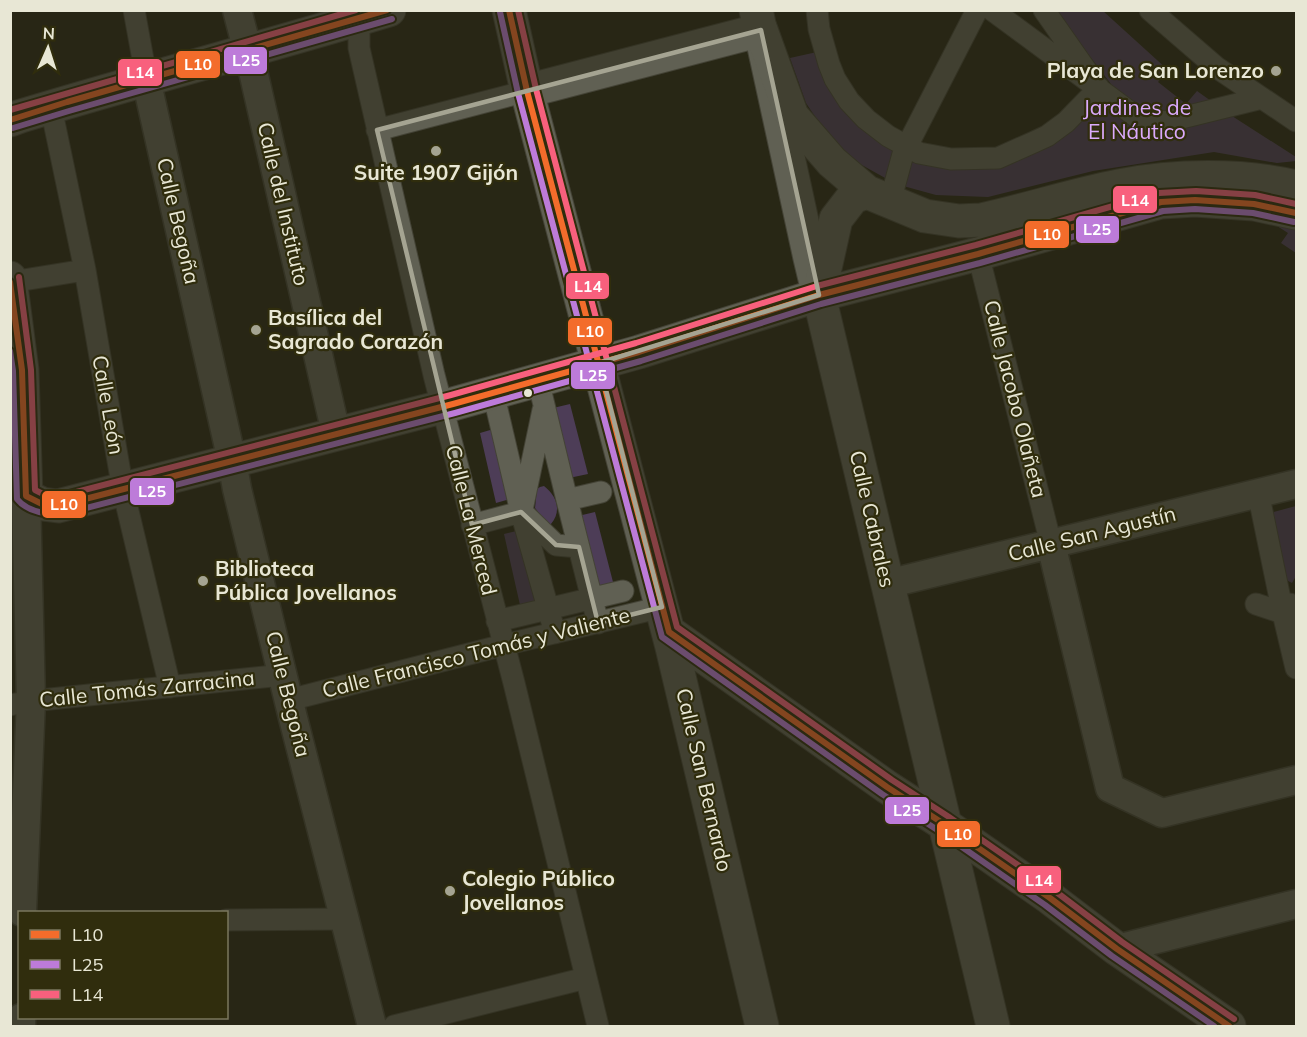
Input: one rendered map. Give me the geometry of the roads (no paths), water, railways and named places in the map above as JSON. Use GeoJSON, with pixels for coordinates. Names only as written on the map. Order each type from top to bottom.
{"type":"FeatureCollection","features":[{"type":"Feature","properties":{"kind":"main road","name":"Calle San Bernardo"},"geometry":{"type":"LineString","coordinates":[[509,10],[527,91],[665,620],[762,1026]]}},
{"type":"Feature","properties":{"kind":"main road"},"geometry":{"type":"LineString","coordinates":[[10,120],[145,72],[247,52],[369,13]]}},
{"type":"Feature","properties":{"kind":"main road"},"geometry":{"type":"LineString","coordinates":[[527,91],[759,20],[792,116],[832,162],[878,197],[926,216],[959,221],[981,220],[1119,186],[1169,179],[1204,177],[1276,182],[1296,188]]}},
{"type":"Feature","properties":{"kind":"main road","name":"Calle Cabrales"},"geometry":{"type":"LineString","coordinates":[[759,20],[819,295],[993,1026]]}},
{"type":"Feature","properties":{"kind":"main road"},"geometry":{"type":"LineString","coordinates":[[819,295],[836,219],[853,197],[878,197]]}},
{"type":"Feature","properties":{"kind":"main road"},"geometry":{"type":"LineString","coordinates":[[11,280],[22,370],[26,496],[42,504],[58,506],[442,406],[496,405],[541,392],[599,363],[819,295],[978,254],[1161,202],[1195,200],[1254,204],[1296,213]]}},
{"type":"Feature","properties":{"kind":"main road"},"geometry":{"type":"LineString","coordinates":[[665,620],[887,787],[1050,898],[1229,1026]]}},
{"type":"Feature","properties":{"kind":"street","name":"Calle Begoña"},"geometry":{"type":"LineString","coordinates":[[134,10],[145,72],[237,489],[372,1026]]}},
{"type":"Feature","properties":{"kind":"street","name":"Calle del Instituto"},"geometry":{"type":"LineString","coordinates":[[237,10],[336,433]]}},
{"type":"Feature","properties":{"kind":"street"},"geometry":{"type":"LineString","coordinates":[[817,10],[819,29],[835,79],[849,101],[866,119],[905,150],[951,159],[998,158],[1057,129],[1102,90]]}},
{"type":"Feature","properties":{"kind":"street"},"geometry":{"type":"LineString","coordinates":[[878,197],[905,150],[977,10]]}},
{"type":"Feature","properties":{"kind":"street"},"geometry":{"type":"LineString","coordinates":[[992,10],[1138,118],[1165,122],[1262,98]]}},
{"type":"Feature","properties":{"kind":"street"},"geometry":{"type":"LineString","coordinates":[[1044,10],[1102,90]]}},
{"type":"Feature","properties":{"kind":"street"},"geometry":{"type":"LineString","coordinates":[[1150,10],[1216,66],[1296,121]]}},
{"type":"Feature","properties":{"kind":"street","name":"Calle La Merced"},"geometry":{"type":"LineString","coordinates":[[369,13],[358,48],[442,406],[504,645],[598,1026]]}},
{"type":"Feature","properties":{"kind":"street"},"geometry":{"type":"LineString","coordinates":[[377,130],[527,91]]}},
{"type":"Feature","properties":{"kind":"street","name":"Calle León"},"geometry":{"type":"LineString","coordinates":[[54,122],[85,270],[123,490],[170,687]]}},
{"type":"Feature","properties":{"kind":"street","name":"Calle Jacobo Olañeta"},"geometry":{"type":"LineString","coordinates":[[978,254],[1051,544]]}},
{"type":"Feature","properties":{"kind":"street"},"geometry":{"type":"LineString","coordinates":[[11,280],[85,270]]}},
{"type":"Feature","properties":{"kind":"street"},"geometry":{"type":"LineString","coordinates":[[521,512],[532,459],[541,392]]}},
{"type":"Feature","properties":{"kind":"street"},"geometry":{"type":"LineString","coordinates":[[541,392],[598,623]]}},
{"type":"Feature","properties":{"kind":"street"},"geometry":{"type":"LineString","coordinates":[[496,405],[532,459],[567,500]]}},
{"type":"Feature","properties":{"kind":"street"},"geometry":{"type":"LineString","coordinates":[[496,405],[521,512],[555,633]]}},
{"type":"Feature","properties":{"kind":"street","name":"Calle San Agustín"},"geometry":{"type":"LineString","coordinates":[[888,584],[1296,484]]}},
{"type":"Feature","properties":{"kind":"street"},"geometry":{"type":"LineString","coordinates":[[567,500],[601,492]]}},
{"type":"Feature","properties":{"kind":"street"},"geometry":{"type":"LineString","coordinates":[[1258,492],[1296,640]]}},
{"type":"Feature","properties":{"kind":"street"},"geometry":{"type":"LineString","coordinates":[[22,911],[21,703],[26,496]]}},
{"type":"Feature","properties":{"kind":"street"},"geometry":{"type":"LineString","coordinates":[[472,525],[521,512]]}},
{"type":"Feature","properties":{"kind":"street"},"geometry":{"type":"LineString","coordinates":[[521,512],[556,545],[579,547]]}},
{"type":"Feature","properties":{"kind":"street"},"geometry":{"type":"LineString","coordinates":[[1051,544],[1110,788],[1162,813],[1296,780]]}},
{"type":"Feature","properties":{"kind":"street"},"geometry":{"type":"LineString","coordinates":[[497,621],[623,591]]}},
{"type":"Feature","properties":{"kind":"street"},"geometry":{"type":"LineString","coordinates":[[1296,596],[1290,612],[1296,668]]}},
{"type":"Feature","properties":{"kind":"street"},"geometry":{"type":"LineString","coordinates":[[1256,604],[1290,612]]}},
{"type":"Feature","properties":{"kind":"street","name":"Calle Francisco Tomás y Valiente"},"geometry":{"type":"LineString","coordinates":[[286,687],[504,645],[598,623],[665,620]]}},
{"type":"Feature","properties":{"kind":"street","name":"Calle Tomás Zarracina"},"geometry":{"type":"LineString","coordinates":[[21,703],[170,687],[286,687]]}},
{"type":"Feature","properties":{"kind":"street"},"geometry":{"type":"LineString","coordinates":[[1117,948],[1296,904]]}},
{"type":"Feature","properties":{"kind":"street"},"geometry":{"type":"LineString","coordinates":[[228,920],[344,919]]}},
{"type":"Feature","properties":{"kind":"street"},"geometry":{"type":"LineString","coordinates":[[394,1026],[586,978]]}},
{"type":"Feature","properties":{"kind":"place","name":"Playa de San Lorenzo"},"geometry":{"type":"Point","coordinates":[1276,71]}},
{"type":"Feature","properties":{"kind":"place","name":"Suite 1907 Gijón"},"geometry":{"type":"Point","coordinates":[436,151]}},
{"type":"Feature","properties":{"kind":"place","name":"Basílica del Sagrado Corazón"},"geometry":{"type":"Point","coordinates":[256,330]}},
{"type":"Feature","properties":{"kind":"place","name":"Biblioteca Pública Jovellanos"},"geometry":{"type":"Point","coordinates":[203,581]}},
{"type":"Feature","properties":{"kind":"place","name":"Colegio Público Jovellanos"},"geometry":{"type":"Point","coordinates":[450,891]}},
{"type":"Feature","properties":{"kind":"park label","name":"Jardines de El Náutico"},"geometry":{"type":"Point","coordinates":[1137,120]}}]}
